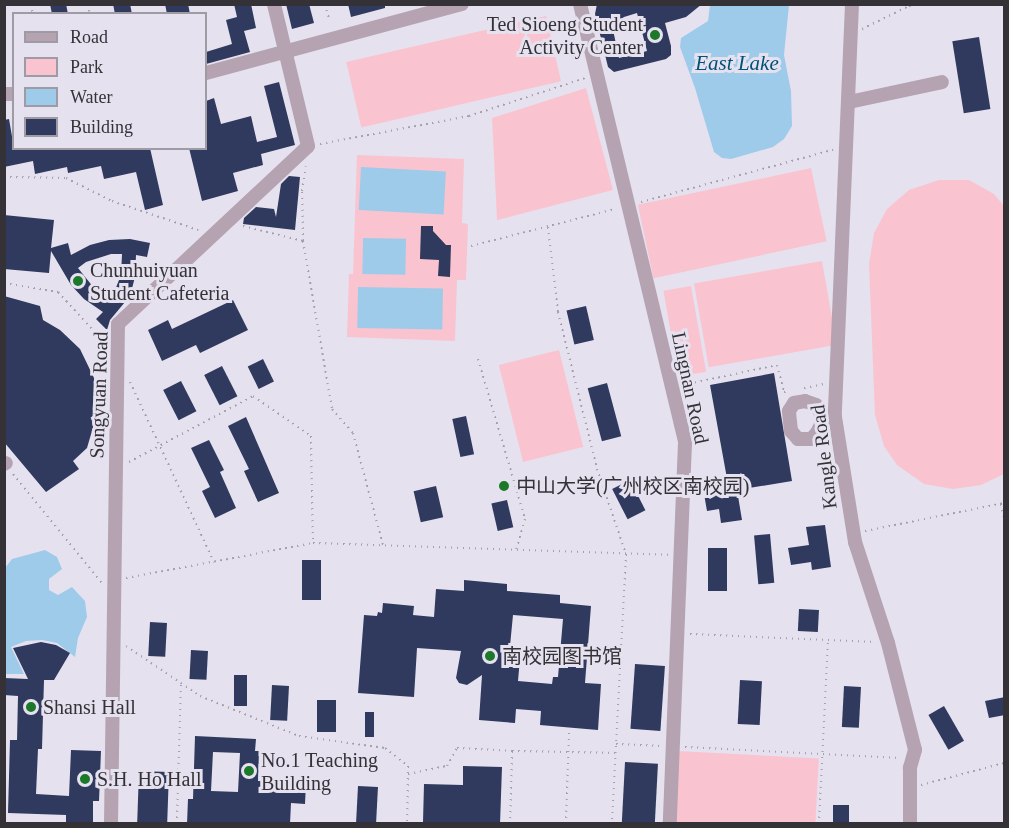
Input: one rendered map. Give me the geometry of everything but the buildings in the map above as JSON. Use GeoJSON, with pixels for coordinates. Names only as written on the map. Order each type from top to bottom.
{"type":"FeatureCollection","features":[{"type":"Feature","properties":{"kind":"street"},"geometry":{"type":"LineString","coordinates":[[274,4],[308,146]]}},
{"type":"Feature","properties":{"kind":"street"},"geometry":{"type":"LineString","coordinates":[[207,73],[462,4]]}},
{"type":"Feature","properties":{"kind":"street","name":"Lingnan Road"},"geometry":{"type":"LineString","coordinates":[[580,4],[685,443],[675,634],[670,824]]}},
{"type":"Feature","properties":{"kind":"street","name":"Kangle Road"},"geometry":{"type":"LineString","coordinates":[[852,4],[837,382],[830,418],[854,533],[888,643],[915,750],[910,788],[910,824]]}},
{"type":"Feature","properties":{"kind":"street"},"geometry":{"type":"LineString","coordinates":[[849,102],[942,82]]}},
{"type":"Feature","properties":{"kind":"street","name":"Songyuan Road"},"geometry":{"type":"LineString","coordinates":[[111,824],[118,324],[308,146]]}},
{"type":"Feature","properties":{"kind":"path"},"geometry":{"type":"LineString","coordinates":[[325,4],[329,19]]}},
{"type":"Feature","properties":{"kind":"path"},"geometry":{"type":"LineString","coordinates":[[851,34],[909,5],[921,4]]}},
{"type":"Feature","properties":{"kind":"path"},"geometry":{"type":"LineString","coordinates":[[383,545],[354,433],[332,409],[303,241],[302,191],[308,146],[469,116],[597,74]]}},
{"type":"Feature","properties":{"kind":"path"},"geometry":{"type":"LineString","coordinates":[[471,246],[847,146]]}},
{"type":"Feature","properties":{"kind":"path"},"geometry":{"type":"LineString","coordinates":[[4,177],[66,178],[112,201],[212,235]]}},
{"type":"Feature","properties":{"kind":"path"},"geometry":{"type":"LineString","coordinates":[[225,222],[303,241]]}},
{"type":"Feature","properties":{"kind":"path"},"geometry":{"type":"LineString","coordinates":[[548,227],[558,312],[597,469],[626,554],[612,824]]}},
{"type":"Feature","properties":{"kind":"path"},"geometry":{"type":"LineString","coordinates":[[478,359],[525,519],[516,550]]}},
{"type":"Feature","properties":{"kind":"path"},"geometry":{"type":"LineString","coordinates":[[672,388],[777,365],[783,392],[837,382]]}},
{"type":"Feature","properties":{"kind":"path"},"geometry":{"type":"LineString","coordinates":[[116,469],[253,396],[311,436],[313,543]]}},
{"type":"Feature","properties":{"kind":"path"},"geometry":{"type":"LineString","coordinates":[[5,463],[39,508],[114,597]]}},
{"type":"Feature","properties":{"kind":"path"},"geometry":{"type":"LineString","coordinates":[[854,533],[1003,503],[1005,518]]}},
{"type":"Feature","properties":{"kind":"path"},"geometry":{"type":"LineString","coordinates":[[114,580],[313,543],[680,555]]}},
{"type":"Feature","properties":{"kind":"path"},"geometry":{"type":"LineString","coordinates":[[675,634],[888,643]]}},
{"type":"Feature","properties":{"kind":"path"},"geometry":{"type":"LineString","coordinates":[[113,638],[200,696],[299,736],[385,748],[408,766],[407,824]]}},
{"type":"Feature","properties":{"kind":"path"},"geometry":{"type":"LineString","coordinates":[[819,824],[828,640]]}},
{"type":"Feature","properties":{"kind":"path"},"geometry":{"type":"LineString","coordinates":[[177,824],[181,684]]}},
{"type":"Feature","properties":{"kind":"path"},"geometry":{"type":"LineString","coordinates":[[566,824],[569,732]]}},
{"type":"Feature","properties":{"kind":"path"},"geometry":{"type":"LineString","coordinates":[[616,744],[913,759]]}},
{"type":"Feature","properties":{"kind":"path"},"geometry":{"type":"LineString","coordinates":[[408,774],[447,766],[457,748],[616,753]]}},
{"type":"Feature","properties":{"kind":"path"},"geometry":{"type":"LineString","coordinates":[[510,824],[512,751]]}},
{"type":"Feature","properties":{"kind":"path"},"geometry":{"type":"LineString","coordinates":[[910,788],[1005,763]]}},
{"type":"Feature","properties":{"kind":"green space"},"geometry":{"type":"Polygon","coordinates":[[[546,16],[561,81],[361,127],[346,62],[546,16]]]}},
{"type":"Feature","properties":{"kind":"green space"},"geometry":{"type":"Polygon","coordinates":[[[586,88],[613,190],[497,220],[492,118],[586,88]]]}},
{"type":"Feature","properties":{"kind":"green space"},"geometry":{"type":"Polygon","coordinates":[[[357,155],[464,159],[462,223],[468,224],[466,280],[457,280],[455,341],[347,337],[349,274],[353,274],[357,155]]]}},
{"type":"Feature","properties":{"kind":"green space"},"geometry":{"type":"Polygon","coordinates":[[[811,168],[827,241],[653,278],[638,205],[811,168]]]}},
{"type":"Feature","properties":{"kind":"green space"},"geometry":{"type":"Polygon","coordinates":[[[939,180],[969,180],[994,194],[1004,206],[1004,474],[981,485],[953,489],[924,484],[897,465],[884,446],[875,415],[869,264],[874,233],[887,209],[909,190],[939,180]]]}},
{"type":"Feature","properties":{"kind":"green space"},"geometry":{"type":"Polygon","coordinates":[[[822,261],[837,345],[709,367],[694,284],[822,261]]]}},
{"type":"Feature","properties":{"kind":"green space"},"geometry":{"type":"Polygon","coordinates":[[[691,286],[706,372],[679,377],[663,291],[691,286]]]}},
{"type":"Feature","properties":{"kind":"green space"},"geometry":{"type":"Polygon","coordinates":[[[559,350],[583,447],[523,462],[499,365],[559,350]]]}},
{"type":"Feature","properties":{"kind":"green space"},"geometry":{"type":"Polygon","coordinates":[[[677,751],[819,758],[815,824],[673,824],[677,751]]]}},
{"type":"Feature","properties":{"kind":"water","name":"East Lake"},"geometry":{"type":"Polygon","coordinates":[[[710,5],[789,5],[784,55],[791,91],[792,126],[784,139],[773,147],[731,159],[722,158],[714,152],[680,47],[681,38],[708,21],[710,5]]]}},
{"type":"Feature","properties":{"kind":"water"},"geometry":{"type":"Polygon","coordinates":[[[361,167],[446,171],[444,214],[359,210],[361,167]]]}},
{"type":"Feature","properties":{"kind":"water"},"geometry":{"type":"Polygon","coordinates":[[[363,238],[406,239],[405,275],[362,274],[363,238]]]}},
{"type":"Feature","properties":{"kind":"water"},"geometry":{"type":"Polygon","coordinates":[[[358,287],[443,288],[442,329],[357,328],[358,287]]]}},
{"type":"Feature","properties":{"kind":"water"},"geometry":{"type":"Polygon","coordinates":[[[45,550],[57,557],[62,569],[49,579],[49,590],[58,595],[72,587],[85,601],[87,617],[78,638],[75,657],[57,643],[42,640],[26,641],[11,647],[24,674],[5,674],[5,568],[12,559],[45,550]]]}},
{"type":"Feature","properties":{"kind":"place","name":"Ted Sioeng Student Activity Center"},"geometry":{"type":"Point","coordinates":[655,35]}},
{"type":"Feature","properties":{"kind":"place","name":"Chunhuiyuan Student Cafeteria"},"geometry":{"type":"Point","coordinates":[78,281]}},
{"type":"Feature","properties":{"kind":"place","name":"中山大学(广州校区南校园)"},"geometry":{"type":"Point","coordinates":[504,486]}},
{"type":"Feature","properties":{"kind":"place","name":"南校园图书馆"},"geometry":{"type":"Point","coordinates":[490,656]}},
{"type":"Feature","properties":{"kind":"place","name":"Shansi Hall"},"geometry":{"type":"Point","coordinates":[31,707]}},
{"type":"Feature","properties":{"kind":"place","name":"No.1 Teaching Building"},"geometry":{"type":"Point","coordinates":[249,771]}},
{"type":"Feature","properties":{"kind":"place","name":"S.H. Ho Hall"},"geometry":{"type":"Point","coordinates":[85,779]}}]}
